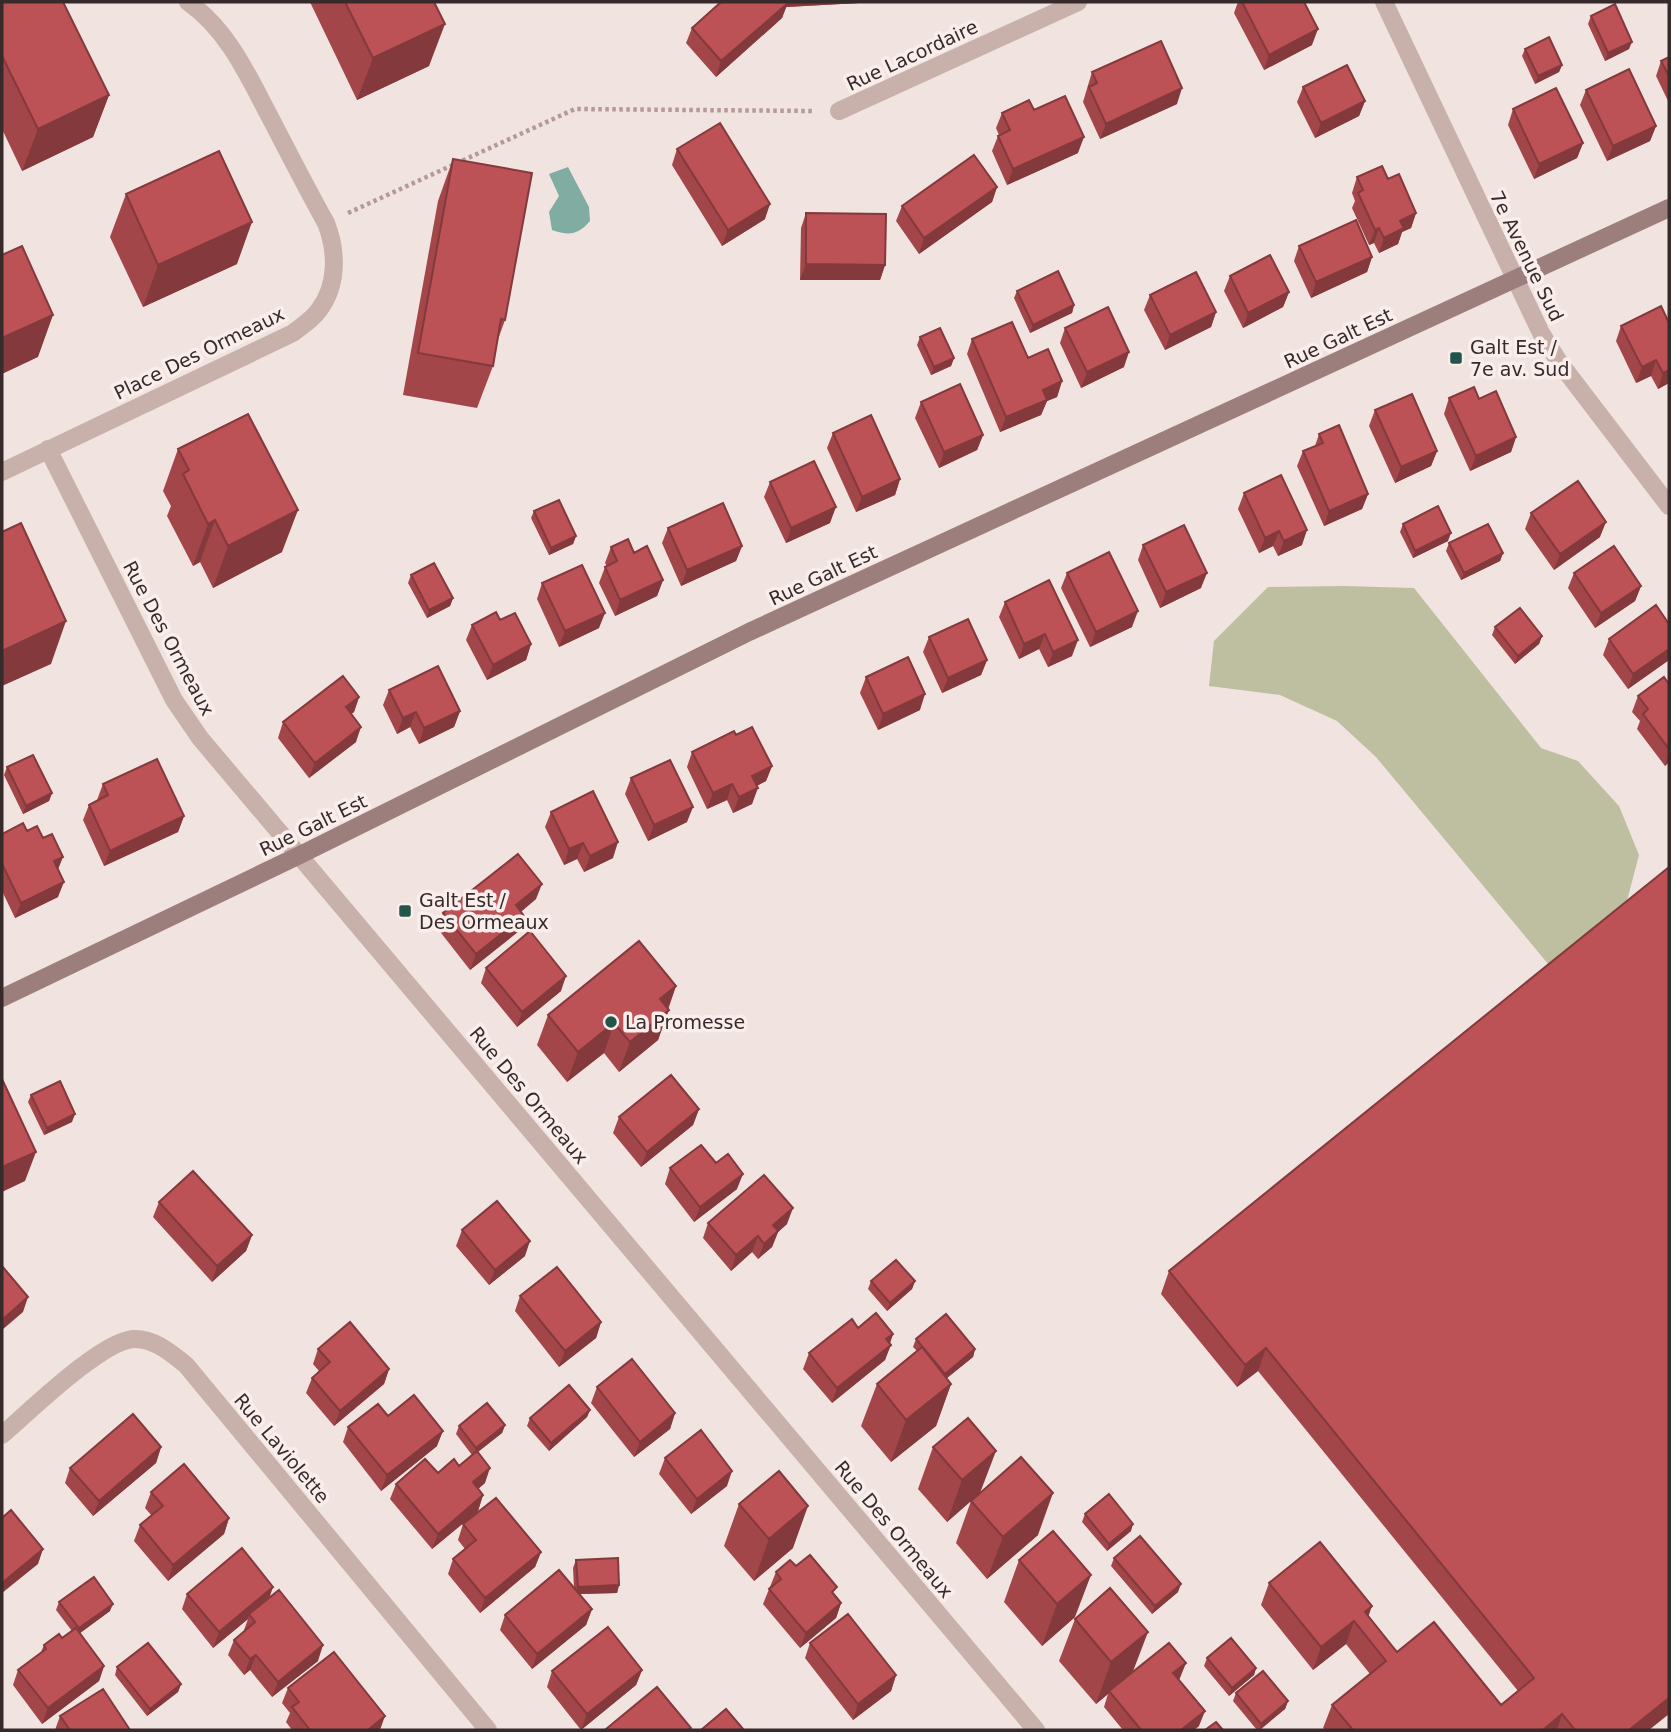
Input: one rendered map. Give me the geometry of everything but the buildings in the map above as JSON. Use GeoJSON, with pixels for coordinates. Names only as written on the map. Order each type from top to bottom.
{"type":"FeatureCollection","features":[{"type":"Feature","properties":{"kind":"main road","name":"Rue Galt Est"},"geometry":{"type":"LineString","coordinates":[[2,998],[300,855],[749,632],[1669,208]]}},
{"type":"Feature","properties":{"kind":"street","name":"Place Des Ormeaux"},"geometry":{"type":"LineString","coordinates":[[2,472],[293,332],[318,312],[329,294],[334,264],[332,239],[326,223],[242,63],[222,32],[188,2]]}},
{"type":"Feature","properties":{"kind":"street","name":"Rue Lacordaire"},"geometry":{"type":"LineString","coordinates":[[839,111],[1078,2]]}},
{"type":"Feature","properties":{"kind":"street","name":"7e Avenue Sud"},"geometry":{"type":"LineString","coordinates":[[1384,2],[1541,333],[1559,362],[1669,506]]}},
{"type":"Feature","properties":{"kind":"street","name":"Rue Des Ormeaux"},"geometry":{"type":"LineString","coordinates":[[48,449],[174,700],[200,738],[1036,1730]]}},
{"type":"Feature","properties":{"kind":"street","name":"Rue Laviolette"},"geometry":{"type":"LineString","coordinates":[[2,1435],[109,1347],[134,1339],[160,1345],[186,1365],[488,1730]]}},
{"type":"Feature","properties":{"kind":"path"},"geometry":{"type":"LineString","coordinates":[[326,223],[575,109],[839,111]]}},
{"type":"Feature","properties":{"kind":"green space"},"geometry":{"type":"Polygon","coordinates":[[[1268,587],[1414,588],[1541,748],[1578,761],[1619,806],[1639,855],[1623,916],[1554,971],[1376,757],[1337,721],[1280,695],[1209,686],[1214,641],[1268,587]]]}},
{"type":"Feature","properties":{"kind":"water"},"geometry":{"type":"Polygon","coordinates":[[[568,167],[589,207],[590,221],[577,232],[563,233],[552,230],[549,212],[559,196],[549,174],[568,167]]]}},
{"type":"Feature","properties":{"kind":"place","name":"Galt Est / 7e av. Sud"},"geometry":{"type":"Point","coordinates":[1456,358]}},
{"type":"Feature","properties":{"kind":"place","name":"Galt Est / Des Ormeaux"},"geometry":{"type":"Point","coordinates":[405,911]}},
{"type":"Feature","properties":{"kind":"place","name":"La Promesse"},"geometry":{"type":"Point","coordinates":[611,1022]}}]}
